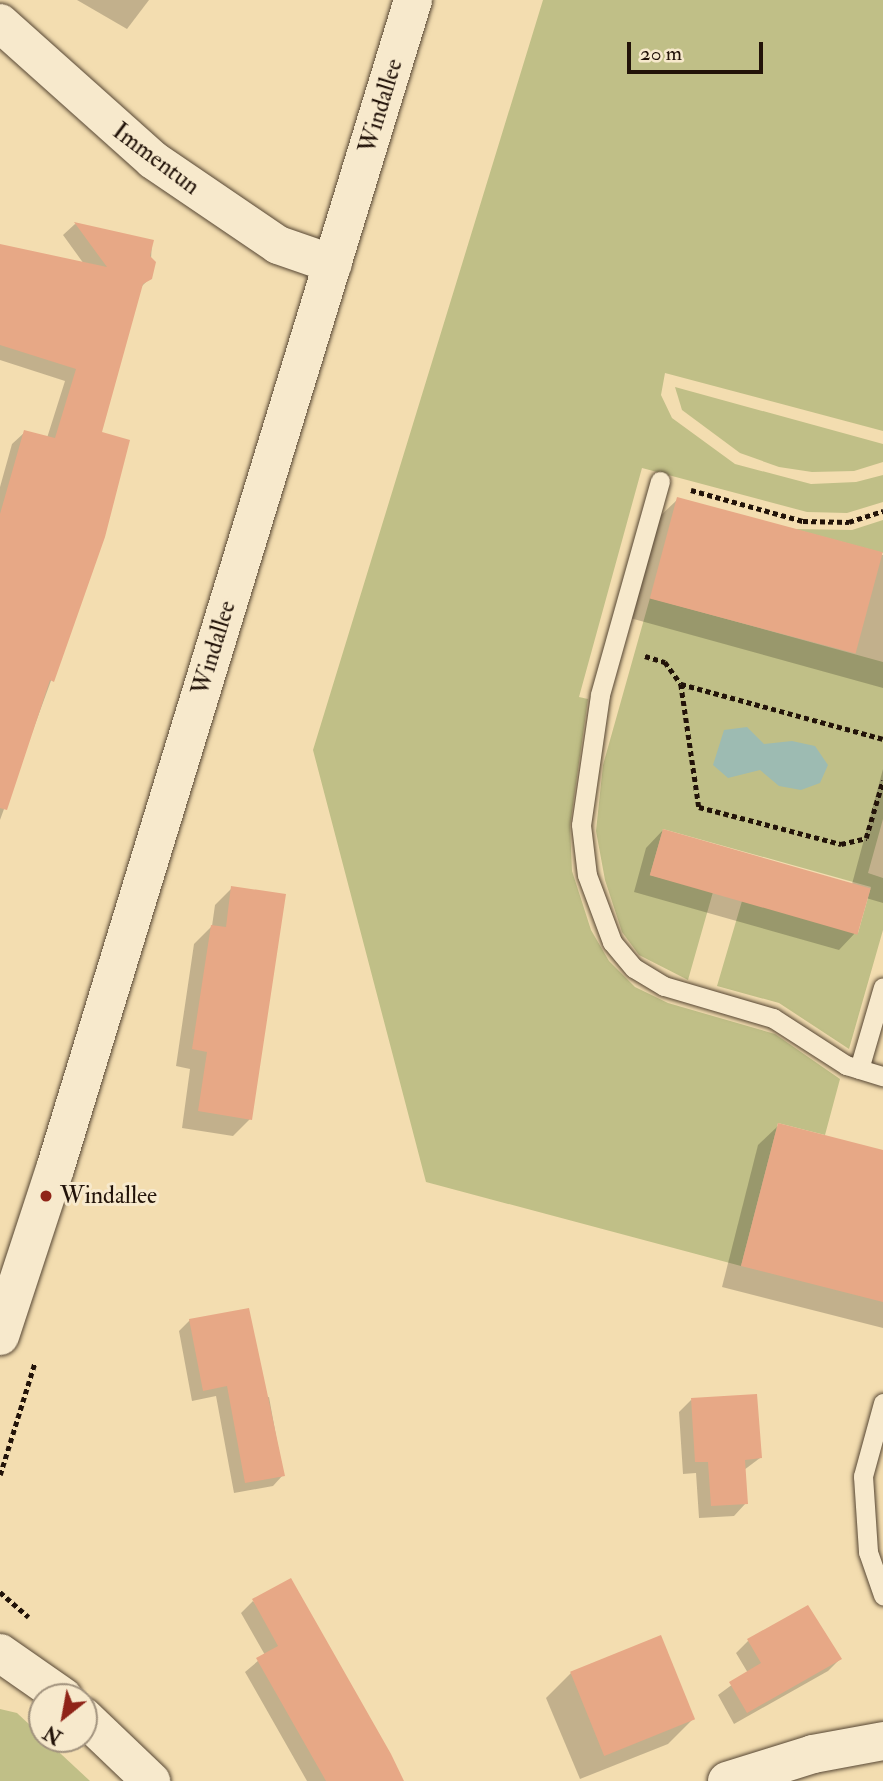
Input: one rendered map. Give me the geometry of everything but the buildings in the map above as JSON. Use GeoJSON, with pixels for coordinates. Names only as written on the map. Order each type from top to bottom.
{"type":"FeatureCollection","features":[{"type":"Feature","properties":{"kind":"main road","name":"Windallee"},"geometry":{"type":"LineString","coordinates":[[0,1336],[55,1169],[413,0]]}},
{"type":"Feature","properties":{"kind":"main road","name":"Immentun"},"geometry":{"type":"LineString","coordinates":[[0,23],[153,160],[278,245],[333,264]]}},
{"type":"Feature","properties":{"kind":"main road"},"geometry":{"type":"LineString","coordinates":[[0,1653],[43,1683]]}},
{"type":"Feature","properties":{"kind":"main road"},"geometry":{"type":"LineString","coordinates":[[98,1730],[151,1781]]}},
{"type":"Feature","properties":{"kind":"main road"},"geometry":{"type":"LineString","coordinates":[[727,1781],[813,1754],[883,1741]]}},
{"type":"Feature","properties":{"kind":"lane"},"geometry":{"type":"LineString","coordinates":[[660,481],[600,695],[581,825],[587,875],[612,942],[634,968],[664,986],[773,1018],[846,1065],[883,1076]]}},
{"type":"Feature","properties":{"kind":"lane"},"geometry":{"type":"LineString","coordinates":[[859,1069],[883,987]]}},
{"type":"Feature","properties":{"kind":"lane"},"geometry":{"type":"LineString","coordinates":[[883,1403],[863,1476],[868,1552],[883,1595]]}},
{"type":"Feature","properties":{"kind":"path"},"geometry":{"type":"LineString","coordinates":[[660,481],[803,521],[849,522],[883,511]]}},
{"type":"Feature","properties":{"kind":"path"},"geometry":{"type":"LineString","coordinates":[[614,647],[665,662],[681,684],[699,807],[841,844],[866,838],[883,780]]}},
{"type":"Feature","properties":{"kind":"path"},"geometry":{"type":"LineString","coordinates":[[681,684],[883,739]]}},
{"type":"Feature","properties":{"kind":"path"},"geometry":{"type":"LineString","coordinates":[[0,1475],[35,1363]]}},
{"type":"Feature","properties":{"kind":"shaded area"},"geometry":{"type":"Polygon","coordinates":[[[543,0],[883,0],[883,431],[665,373],[661,395],[672,418],[735,464],[811,484],[856,482],[883,475],[883,502],[847,513],[807,512],[642,468],[579,697],[588,699],[570,826],[572,871],[591,930],[609,961],[635,987],[668,1003],[775,1034],[840,1079],[825,1135],[778,1123],[741,1266],[426,1182],[313,750],[543,0]]]}},
{"type":"Feature","properties":{"kind":"shaded area"},"geometry":{"type":"Polygon","coordinates":[[[675,387],[883,444],[883,462],[854,471],[812,472],[779,467],[740,453],[682,410],[675,387]]]}},
{"type":"Feature","properties":{"kind":"shaded area"},"geometry":{"type":"Polygon","coordinates":[[[883,520],[883,553],[794,529],[852,530],[883,520]]]}},
{"type":"Feature","properties":{"kind":"shaded area"},"geometry":{"type":"Polygon","coordinates":[[[650,598],[883,662],[883,819],[868,873],[883,878],[883,930],[849,1049],[779,1003],[717,986],[742,901],[858,933],[871,887],[663,829],[650,875],[713,892],[688,980],[639,955],[622,932],[605,880],[596,831],[603,765],[650,598]]]}},
{"type":"Feature","properties":{"kind":"shaded area"},"geometry":{"type":"Polygon","coordinates":[[[0,1709],[17,1713],[28,1723],[28,1753],[60,1753],[90,1781],[0,1781],[0,1709]]]}},
{"type":"Feature","properties":{"kind":"water"},"geometry":{"type":"Polygon","coordinates":[[[747,727],[764,744],[792,741],[815,746],[828,765],[820,783],[801,790],[779,786],[760,770],[728,778],[713,765],[724,730],[747,727]]]}},
{"type":"Feature","properties":{"kind":"place","name":"Windallee"},"geometry":{"type":"Point","coordinates":[46,1196]}}]}
